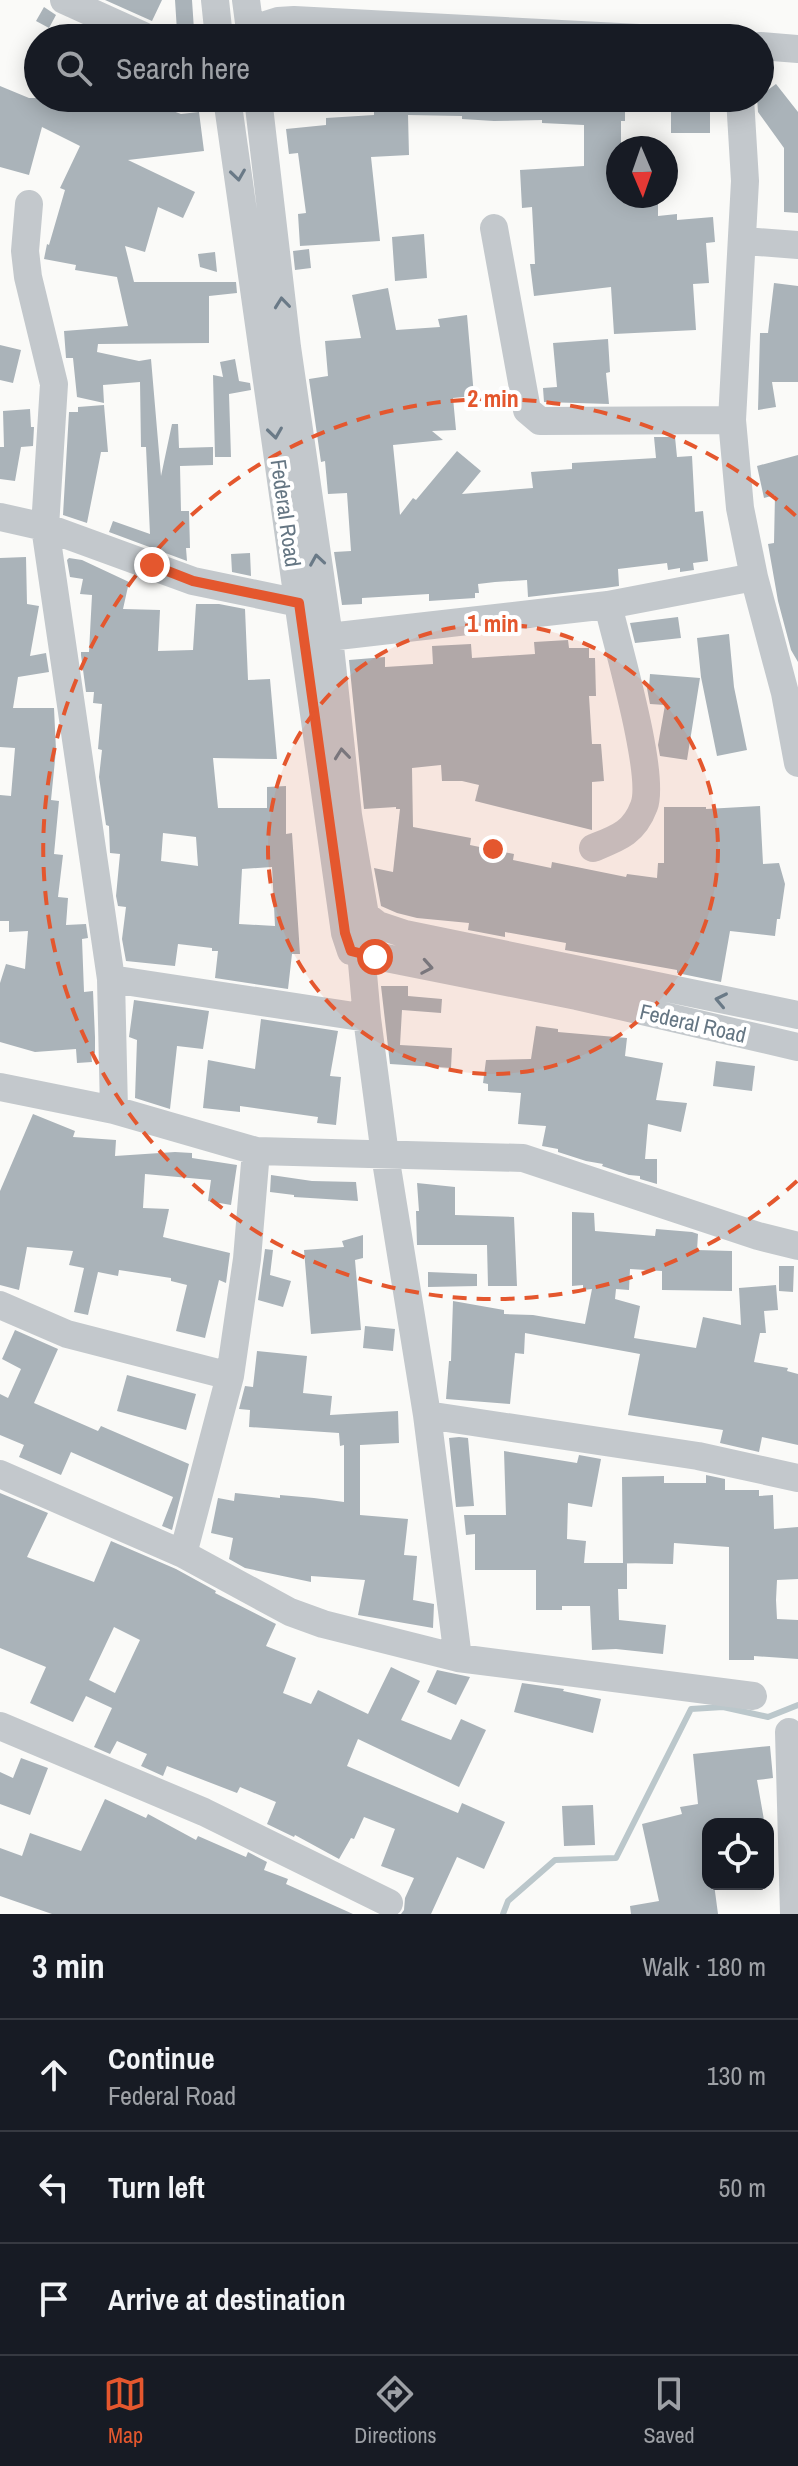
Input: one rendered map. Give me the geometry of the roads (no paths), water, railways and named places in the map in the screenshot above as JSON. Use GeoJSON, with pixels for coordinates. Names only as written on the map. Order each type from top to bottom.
{"type":"FeatureCollection","features":[{"type":"Feature","properties":{"kind":"street"},"geometry":{"type":"LineString","coordinates":[[64,0],[117,24]]}},
{"type":"Feature","properties":{"kind":"street"},"geometry":{"type":"LineString","coordinates":[[215,0],[218,24]]}},
{"type":"Feature","properties":{"kind":"street"},"geometry":{"type":"LineString","coordinates":[[246,0],[249,24]]}},
{"type":"Feature","properties":{"kind":"street"},"geometry":{"type":"LineString","coordinates":[[272,24],[278,21],[436,13],[525,24]]}},
{"type":"Feature","properties":{"kind":"street"},"geometry":{"type":"LineString","coordinates":[[774,47],[798,49]]}},
{"type":"Feature","properties":{"kind":"street","name":"Federal Road"},"geometry":{"type":"LineString","coordinates":[[229,112],[345,933],[351,951],[577,996],[798,1047]]}},
{"type":"Feature","properties":{"kind":"street","name":"Federal Road"},"geometry":{"type":"LineString","coordinates":[[260,112],[287,347],[329,637],[348,815],[365,915],[378,925],[405,934],[798,1015]]}},
{"type":"Feature","properties":{"kind":"street"},"geometry":{"type":"LineString","coordinates":[[741,112],[745,181],[744,241],[732,420],[740,508],[754,577],[785,693],[798,763]]}},
{"type":"Feature","properties":{"kind":"street"},"geometry":{"type":"LineString","coordinates":[[29,204],[25,251],[28,277],[54,384],[45,527],[111,979],[114,1110]]}},
{"type":"Feature","properties":{"kind":"street"},"geometry":{"type":"LineString","coordinates":[[494,228],[527,410],[534,418],[540,421],[732,420]]}},
{"type":"Feature","properties":{"kind":"street"},"geometry":{"type":"LineString","coordinates":[[744,241],[798,245]]}},
{"type":"Feature","properties":{"kind":"street"},"geometry":{"type":"LineString","coordinates":[[0,517],[45,527],[193,581],[299,603]]}},
{"type":"Feature","properties":{"kind":"street"},"geometry":{"type":"LineString","coordinates":[[329,637],[608,605],[754,577]]}},
{"type":"Feature","properties":{"kind":"street"},"geometry":{"type":"LineString","coordinates":[[593,848],[623,836],[636,821],[645,803],[646,766],[608,605]]}},
{"type":"Feature","properties":{"kind":"street"},"geometry":{"type":"LineString","coordinates":[[365,915],[361,952],[367,1018],[385,1155],[427,1415],[458,1658]]}},
{"type":"Feature","properties":{"kind":"street"},"geometry":{"type":"LineString","coordinates":[[111,979],[367,1018]]}},
{"type":"Feature","properties":{"kind":"street"},"geometry":{"type":"LineString","coordinates":[[0,1087],[114,1110],[256,1151],[523,1158],[758,1236],[798,1246]]}},
{"type":"Feature","properties":{"kind":"street"},"geometry":{"type":"LineString","coordinates":[[183,1554],[230,1376],[247,1259],[256,1151]]}},
{"type":"Feature","properties":{"kind":"street"},"geometry":{"type":"LineString","coordinates":[[0,1305],[67,1334],[230,1376]]}},
{"type":"Feature","properties":{"kind":"street"},"geometry":{"type":"LineString","coordinates":[[427,1415],[698,1456],[798,1478]]}},
{"type":"Feature","properties":{"kind":"street"},"geometry":{"type":"LineString","coordinates":[[0,1474],[183,1554],[290,1612],[323,1624],[458,1658],[753,1696]]}},
{"type":"Feature","properties":{"kind":"street"},"geometry":{"type":"LineString","coordinates":[[0,1726],[204,1812],[389,1903]]}},
{"type":"Feature","properties":{"kind":"street"},"geometry":{"type":"LineString","coordinates":[[789,1732],[794,1914]]}},
{"type":"Feature","properties":{"kind":"waterway"},"geometry":{"type":"LineString","coordinates":[[503,1914],[508,1901],[555,1860],[616,1858],[691,1709],[723,1707],[768,1717],[798,1705]]}}]}
